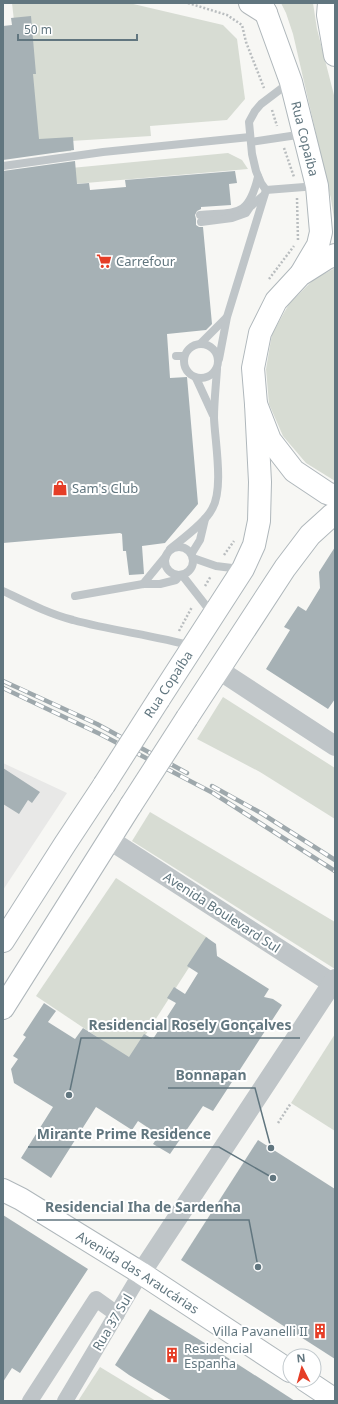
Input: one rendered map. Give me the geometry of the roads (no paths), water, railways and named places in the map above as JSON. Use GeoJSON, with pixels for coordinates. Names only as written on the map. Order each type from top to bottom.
{"type":"FeatureCollection","features":[{"type":"Feature","properties":{"kind":"main road"},"geometry":{"type":"LineString","coordinates":[[329,3],[328,15],[335,55]]}},
{"type":"Feature","properties":{"kind":"main road","name":"Rua Copaíba"},"geometry":{"type":"LineString","coordinates":[[259,6],[291,82],[317,186],[321,232],[318,245],[300,275]]}},
{"type":"Feature","properties":{"kind":"main road"},"geometry":{"type":"LineString","coordinates":[[335,255],[326,258],[300,275],[276,302],[260,333],[253,368],[256,404],[270,440],[294,471],[327,493],[335,496]]}},
{"type":"Feature","properties":{"kind":"main road","name":"Rua Copaíba"},"geometry":{"type":"LineString","coordinates":[[3,941],[243,569],[254,545],[260,522],[260,482],[256,404]]}},
{"type":"Feature","properties":{"kind":"main road"},"geometry":{"type":"LineString","coordinates":[[3,1008],[131,805],[286,568],[310,535],[335,514]]}},
{"type":"Feature","properties":{"kind":"main road","name":"Avenida das Araucárias"},"geometry":{"type":"LineString","coordinates":[[3,1190],[21,1198],[141,1273],[282,1365]]}},
{"type":"Feature","properties":{"kind":"main road"},"geometry":{"type":"LineString","coordinates":[[316,1388],[335,1400]]}},
{"type":"Feature","properties":{"kind":"street"},"geometry":{"type":"LineString","coordinates":[[219,670],[335,746]]}},
{"type":"Feature","properties":{"kind":"street","name":"Avenida Boulevard Sul"},"geometry":{"type":"LineString","coordinates":[[110,840],[334,982]]}},
{"type":"Feature","properties":{"kind":"street","name":"Rua 37 Sul"},"geometry":{"type":"LineString","coordinates":[[65,1401],[141,1273],[334,982]]}},
{"type":"Feature","properties":{"kind":"street"},"geometry":{"type":"LineString","coordinates":[[30,1401],[96,1299],[117,1314]]}},
{"type":"Feature","properties":{"kind":"lane"},"geometry":{"type":"LineString","coordinates":[[143,584],[168,553],[174,547],[182,546],[189,550],[194,560],[192,568],[186,574],[175,574],[166,567],[165,561],[168,553],[206,518],[213,509],[218,484],[214,417],[217,369],[227,317],[265,193],[258,176],[250,140],[249,122],[261,104],[291,82]]}},
{"type":"Feature","properties":{"kind":"lane"},"geometry":{"type":"LineString","coordinates":[[3,166],[103,152],[304,134]]}},
{"type":"Feature","properties":{"kind":"lane"},"geometry":{"type":"LineString","coordinates":[[258,176],[255,190],[248,204],[242,210],[201,218],[232,218],[246,213],[250,207],[265,193],[317,186]]}},
{"type":"Feature","properties":{"kind":"lane"},"geometry":{"type":"LineString","coordinates":[[214,417],[196,378],[187,372],[180,356],[190,347],[201,343],[227,317]]}},
{"type":"Feature","properties":{"kind":"lane"},"geometry":{"type":"LineString","coordinates":[[201,343],[206,344],[215,350],[219,360]]}},
{"type":"Feature","properties":{"kind":"lane"},"geometry":{"type":"LineString","coordinates":[[196,378],[208,377],[217,369]]}},
{"type":"Feature","properties":{"kind":"lane"},"geometry":{"type":"LineString","coordinates":[[177,372],[187,372]]}},
{"type":"Feature","properties":{"kind":"lane"},"geometry":{"type":"LineString","coordinates":[[192,556],[200,540],[206,518]]}},
{"type":"Feature","properties":{"kind":"lane"},"geometry":{"type":"LineString","coordinates":[[192,556],[216,566],[243,569]]}},
{"type":"Feature","properties":{"kind":"lane"},"geometry":{"type":"LineString","coordinates":[[75,596],[143,584],[160,584],[176,580],[181,575]]}},
{"type":"Feature","properties":{"kind":"lane"},"geometry":{"type":"LineString","coordinates":[[181,575],[207,607],[212,617]]}},
{"type":"Feature","properties":{"kind":"lane"},"geometry":{"type":"LineString","coordinates":[[3,591],[33,606],[72,620],[167,639],[193,646]]}},
{"type":"Feature","properties":{"kind":"railway"},"geometry":{"type":"LineString","coordinates":[[3,681],[97,724],[187,773]]}},
{"type":"Feature","properties":{"kind":"railway"},"geometry":{"type":"LineString","coordinates":[[3,688],[100,734],[213,793],[335,871]]}},
{"type":"Feature","properties":{"kind":"railway"},"geometry":{"type":"LineString","coordinates":[[212,786],[261,813],[335,860]]}},
{"type":"Feature","properties":{"kind":"place","name":"Carrefour"},"geometry":{"type":"Point","coordinates":[104,261]}},
{"type":"Feature","properties":{"kind":"place","name":"Sam's Club"},"geometry":{"type":"Point","coordinates":[60,488]}},
{"type":"Feature","properties":{"kind":"place","name":"Residencial Rosely Gonçalves"},"geometry":{"type":"Point","coordinates":[69,1095]}},
{"type":"Feature","properties":{"kind":"place","name":"Bonnapan"},"geometry":{"type":"Point","coordinates":[271,1148]}},
{"type":"Feature","properties":{"kind":"place","name":"Mirante Prime Residence"},"geometry":{"type":"Point","coordinates":[273,1178]}},
{"type":"Feature","properties":{"kind":"place","name":"Residencial Iha de Sardenha"},"geometry":{"type":"Point","coordinates":[258,1267]}},
{"type":"Feature","properties":{"kind":"place","name":"Villa Pavanelli II"},"geometry":{"type":"Point","coordinates":[320,1331]}},
{"type":"Feature","properties":{"kind":"place","name":"Residencial Espanha"},"geometry":{"type":"Point","coordinates":[172,1355]}}]}
